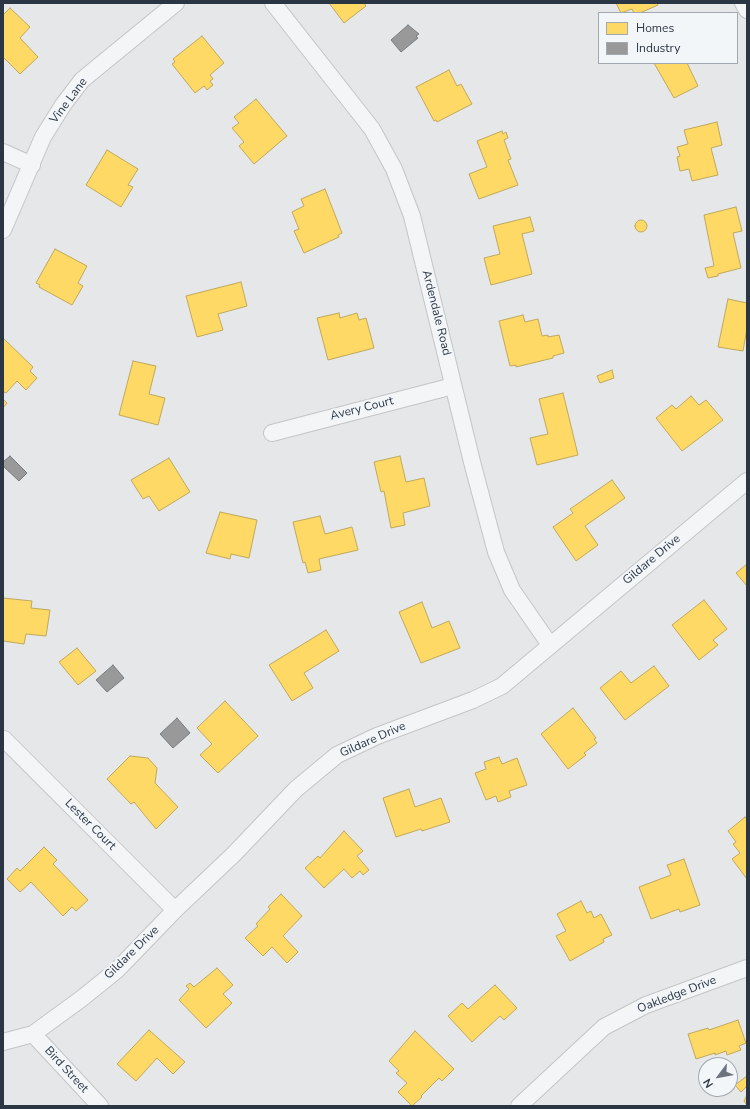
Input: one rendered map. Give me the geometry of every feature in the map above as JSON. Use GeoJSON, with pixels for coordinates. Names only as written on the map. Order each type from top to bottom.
{"type":"FeatureCollection","features":[{"type":"Feature","properties":{"kind":"street","name":"Vine Lane"},"geometry":{"type":"LineString","coordinates":[[3,230],[43,137],[63,105],[82,80],[126,42],[176,3]]}},
{"type":"Feature","properties":{"kind":"street","name":"Ardendale Road"},"geometry":{"type":"LineString","coordinates":[[273,3],[372,129],[394,169],[412,216],[453,386],[496,552],[512,590],[550,646]]}},
{"type":"Feature","properties":{"kind":"street"},"geometry":{"type":"LineString","coordinates":[[743,3],[747,10]]}},
{"type":"Feature","properties":{"kind":"street"},"geometry":{"type":"LineString","coordinates":[[3,152],[32,165]]}},
{"type":"Feature","properties":{"kind":"street","name":"Avery Court"},"geometry":{"type":"LineString","coordinates":[[272,433],[453,386]]}},
{"type":"Feature","properties":{"kind":"street","name":"Gildare Drive"},"geometry":{"type":"LineString","coordinates":[[3,1042],[33,1034],[81,999],[117,970],[175,910],[234,854],[296,789],[337,755],[377,736],[473,700],[502,686],[747,481]]}},
{"type":"Feature","properties":{"kind":"street","name":"Lester Court"},"geometry":{"type":"LineString","coordinates":[[4,739],[175,910]]}},
{"type":"Feature","properties":{"kind":"street","name":"Oakledge Drive"},"geometry":{"type":"LineString","coordinates":[[519,1106],[604,1027],[646,1005],[747,968]]}},
{"type":"Feature","properties":{"kind":"street","name":"Bird Street"},"geometry":{"type":"LineString","coordinates":[[33,1034],[100,1106]]}},
{"type":"Feature","properties":{"kind":"building: Homes"},"geometry":{"type":"Polygon","coordinates":[[[329,3],[364,3],[366,6],[344,23],[329,3]]]}},
{"type":"Feature","properties":{"kind":"building: Homes"},"geometry":{"type":"Polygon","coordinates":[[[616,3],[657,3],[658,5],[642,12],[634,12],[632,9],[620,12],[616,3]]]}},
{"type":"Feature","properties":{"kind":"building: Homes"},"geometry":{"type":"Polygon","coordinates":[[[10,8],[30,27],[20,38],[38,57],[20,74],[3,57],[3,15],[10,8]]]}},
{"type":"Feature","properties":{"kind":"building: Homes"},"geometry":{"type":"Polygon","coordinates":[[[202,36],[224,63],[210,75],[213,79],[210,81],[213,85],[207,90],[204,86],[195,93],[172,64],[175,62],[173,59],[202,36]]]}},
{"type":"Feature","properties":{"kind":"building: Homes"},"geometry":{"type":"Polygon","coordinates":[[[655,64],[687,64],[698,86],[674,98],[655,64]]]}},
{"type":"Feature","properties":{"kind":"building: Homes"},"geometry":{"type":"Polygon","coordinates":[[[449,70],[457,86],[461,84],[472,104],[437,122],[436,120],[434,121],[416,87],[449,70]]]}},
{"type":"Feature","properties":{"kind":"building: Homes"},"geometry":{"type":"Polygon","coordinates":[[[256,99],[287,136],[254,164],[239,146],[244,142],[232,128],[239,123],[234,117],[256,99]]]}},
{"type":"Feature","properties":{"kind":"building: Homes"},"geometry":{"type":"Polygon","coordinates":[[[717,122],[722,145],[711,148],[718,175],[692,181],[689,169],[680,171],[677,157],[680,156],[677,147],[688,144],[684,130],[717,122]]]}},
{"type":"Feature","properties":{"kind":"building: Homes"},"geometry":{"type":"Polygon","coordinates":[[[502,131],[503,134],[506,132],[508,138],[504,140],[511,159],[508,160],[518,185],[479,199],[469,174],[487,167],[477,141],[502,131]]]}},
{"type":"Feature","properties":{"kind":"building: Homes"},"geometry":{"type":"Polygon","coordinates":[[[107,150],[138,169],[128,185],[133,187],[121,207],[86,185],[107,150]]]}},
{"type":"Feature","properties":{"kind":"building: Homes"},"geometry":{"type":"Polygon","coordinates":[[[325,189],[342,233],[338,235],[339,237],[304,253],[294,231],[299,229],[292,212],[304,206],[301,199],[325,189]]]}},
{"type":"Feature","properties":{"kind":"building: Homes"},"geometry":{"type":"Polygon","coordinates":[[[736,207],[742,231],[733,233],[741,268],[708,278],[705,268],[714,266],[704,215],[736,207]]]}},
{"type":"Feature","properties":{"kind":"building: Homes"},"geometry":{"type":"Polygon","coordinates":[[[530,217],[534,231],[522,234],[532,274],[491,285],[484,258],[500,254],[493,226],[530,217]]]}},
{"type":"Feature","properties":{"kind":"building: Homes"},"geometry":{"type":"Polygon","coordinates":[[[639,220],[643,220],[647,226],[643,232],[639,232],[635,228],[635,224],[639,220]]]}},
{"type":"Feature","properties":{"kind":"building: Homes"},"geometry":{"type":"Polygon","coordinates":[[[55,249],[87,266],[78,283],[83,286],[72,305],[39,287],[40,285],[36,283],[55,249]]]}},
{"type":"Feature","properties":{"kind":"building: Homes"},"geometry":{"type":"Polygon","coordinates":[[[241,282],[247,306],[218,314],[223,330],[197,337],[186,296],[241,282]]]}},
{"type":"Feature","properties":{"kind":"building: Homes"},"geometry":{"type":"Polygon","coordinates":[[[728,299],[747,303],[747,328],[743,351],[718,347],[728,299]]]}},
{"type":"Feature","properties":{"kind":"building: Homes"},"geometry":{"type":"Polygon","coordinates":[[[339,313],[340,318],[357,313],[359,320],[366,318],[374,348],[328,360],[317,318],[339,313]]]}},
{"type":"Feature","properties":{"kind":"building: Homes"},"geometry":{"type":"Polygon","coordinates":[[[523,315],[525,322],[538,319],[542,336],[548,335],[548,337],[559,335],[564,353],[553,356],[553,358],[516,367],[516,365],[510,366],[499,321],[523,315]]]}},
{"type":"Feature","properties":{"kind":"building: Homes"},"geometry":{"type":"Polygon","coordinates":[[[3,338],[33,367],[30,371],[37,378],[26,390],[17,381],[6,393],[3,393],[3,338]]]}},
{"type":"Feature","properties":{"kind":"building: Homes"},"geometry":{"type":"Polygon","coordinates":[[[133,361],[156,366],[149,394],[165,398],[158,425],[119,415],[133,361]]]}},
{"type":"Feature","properties":{"kind":"building: Homes"},"geometry":{"type":"Polygon","coordinates":[[[612,370],[614,378],[600,383],[597,376],[612,370]]]}},
{"type":"Feature","properties":{"kind":"building: Homes"},"geometry":{"type":"Polygon","coordinates":[[[563,393],[578,455],[537,465],[530,438],[548,434],[539,399],[563,393]]]}},
{"type":"Feature","properties":{"kind":"building: Homes"},"geometry":{"type":"Polygon","coordinates":[[[691,396],[699,405],[706,400],[723,420],[682,451],[656,418],[672,405],[676,409],[691,396]]]}},
{"type":"Feature","properties":{"kind":"building: Homes"},"geometry":{"type":"Polygon","coordinates":[[[3,399],[7,403],[3,408],[3,399]]]}},
{"type":"Feature","properties":{"kind":"building: Homes"},"geometry":{"type":"Polygon","coordinates":[[[400,456],[406,482],[424,478],[430,506],[403,513],[405,525],[391,528],[384,491],[381,492],[374,462],[400,456]]]}},
{"type":"Feature","properties":{"kind":"building: Homes"},"geometry":{"type":"Polygon","coordinates":[[[169,458],[190,492],[159,511],[149,496],[143,499],[131,480],[169,458]]]}},
{"type":"Feature","properties":{"kind":"building: Homes"},"geometry":{"type":"Polygon","coordinates":[[[612,480],[625,498],[585,526],[598,545],[576,561],[553,527],[573,513],[570,509],[612,480]]]}},
{"type":"Feature","properties":{"kind":"building: Homes"},"geometry":{"type":"Polygon","coordinates":[[[220,512],[257,520],[249,558],[231,554],[230,559],[206,553],[220,512]]]}},
{"type":"Feature","properties":{"kind":"building: Homes"},"geometry":{"type":"Polygon","coordinates":[[[320,516],[325,534],[352,527],[358,550],[319,559],[321,570],[308,573],[305,562],[303,563],[293,522],[320,516]]]}},
{"type":"Feature","properties":{"kind":"building: Homes"},"geometry":{"type":"Polygon","coordinates":[[[747,564],[747,586],[736,573],[747,564]]]}},
{"type":"Feature","properties":{"kind":"building: Homes"},"geometry":{"type":"Polygon","coordinates":[[[3,598],[32,601],[31,608],[50,610],[46,636],[26,634],[24,644],[3,641],[3,598]]]}},
{"type":"Feature","properties":{"kind":"building: Homes"},"geometry":{"type":"Polygon","coordinates":[[[704,600],[727,629],[713,640],[718,645],[699,660],[672,625],[704,600]]]}},
{"type":"Feature","properties":{"kind":"building: Homes"},"geometry":{"type":"Polygon","coordinates":[[[422,602],[432,628],[449,621],[460,648],[421,663],[399,612],[422,602]]]}},
{"type":"Feature","properties":{"kind":"building: Homes"},"geometry":{"type":"Polygon","coordinates":[[[326,630],[339,651],[304,673],[313,688],[292,701],[269,665],[326,630]]]}},
{"type":"Feature","properties":{"kind":"building: Homes"},"geometry":{"type":"Polygon","coordinates":[[[77,648],[96,671],[78,685],[59,662],[77,648]]]}},
{"type":"Feature","properties":{"kind":"building: Homes"},"geometry":{"type":"Polygon","coordinates":[[[654,666],[669,686],[625,720],[600,688],[621,671],[631,683],[654,666]]]}},
{"type":"Feature","properties":{"kind":"building: Homes"},"geometry":{"type":"Polygon","coordinates":[[[225,701],[258,736],[218,773],[200,755],[212,744],[197,728],[225,701]]]}},
{"type":"Feature","properties":{"kind":"building: Homes"},"geometry":{"type":"Polygon","coordinates":[[[573,708],[596,738],[594,739],[597,743],[584,753],[586,755],[568,769],[541,734],[573,708]]]}},
{"type":"Feature","properties":{"kind":"building: Homes"},"geometry":{"type":"Polygon","coordinates":[[[130,756],[148,758],[157,768],[155,783],[178,807],[156,829],[134,802],[131,804],[107,779],[130,756]]]}},
{"type":"Feature","properties":{"kind":"building: Homes"},"geometry":{"type":"Polygon","coordinates":[[[499,757],[502,764],[517,758],[527,785],[509,791],[511,797],[498,802],[496,796],[486,800],[475,773],[486,769],[484,762],[499,757]]]}},
{"type":"Feature","properties":{"kind":"building: Homes"},"geometry":{"type":"Polygon","coordinates":[[[409,789],[415,807],[441,798],[450,822],[396,837],[383,798],[409,789]]]}},
{"type":"Feature","properties":{"kind":"building: Homes"},"geometry":{"type":"Polygon","coordinates":[[[745,817],[747,820],[747,879],[732,859],[740,853],[733,844],[736,842],[728,831],[745,817]]]}},
{"type":"Feature","properties":{"kind":"building: Homes"},"geometry":{"type":"Polygon","coordinates":[[[344,831],[363,851],[357,856],[369,870],[363,875],[360,871],[352,878],[344,869],[324,888],[305,868],[318,856],[320,858],[344,831]]]}},
{"type":"Feature","properties":{"kind":"building: Homes"},"geometry":{"type":"Polygon","coordinates":[[[44,847],[57,860],[53,864],[88,900],[76,911],[72,907],[63,916],[31,882],[20,892],[7,879],[17,868],[20,871],[44,847]]]}},
{"type":"Feature","properties":{"kind":"building: Homes"},"geometry":{"type":"Polygon","coordinates":[[[684,859],[700,905],[680,912],[679,909],[651,919],[639,887],[671,875],[667,865],[684,859]]]}},
{"type":"Feature","properties":{"kind":"building: Homes"},"geometry":{"type":"Polygon","coordinates":[[[281,894],[302,916],[283,936],[298,952],[287,963],[272,947],[263,956],[245,938],[258,926],[256,924],[270,909],[268,907],[281,894]]]}},
{"type":"Feature","properties":{"kind":"building: Homes"},"geometry":{"type":"Polygon","coordinates":[[[581,901],[587,913],[591,911],[594,918],[601,914],[612,935],[603,939],[604,942],[570,961],[556,936],[566,931],[557,914],[581,901]]]}},
{"type":"Feature","properties":{"kind":"building: Homes"},"geometry":{"type":"Polygon","coordinates":[[[217,968],[233,985],[223,994],[232,1003],[206,1028],[179,1000],[189,989],[186,986],[190,983],[194,987],[217,968]]]}},
{"type":"Feature","properties":{"kind":"building: Homes"},"geometry":{"type":"Polygon","coordinates":[[[495,985],[517,1008],[504,1020],[500,1016],[472,1042],[448,1016],[462,1003],[468,1009],[495,985]]]}},
{"type":"Feature","properties":{"kind":"building: Homes"},"geometry":{"type":"Polygon","coordinates":[[[738,1020],[746,1043],[739,1046],[741,1050],[727,1055],[726,1051],[715,1055],[715,1053],[698,1057],[696,1059],[688,1034],[708,1028],[709,1030],[738,1020]]]}},
{"type":"Feature","properties":{"kind":"building: Homes"},"geometry":{"type":"Polygon","coordinates":[[[149,1030],[185,1062],[173,1074],[157,1058],[136,1081],[117,1064],[149,1030]]]}},
{"type":"Feature","properties":{"kind":"building: Homes"},"geometry":{"type":"Polygon","coordinates":[[[415,1031],[454,1069],[442,1081],[439,1078],[412,1106],[398,1092],[407,1083],[396,1073],[399,1071],[389,1061],[415,1031]]]}},
{"type":"Feature","properties":{"kind":"building: Homes"},"geometry":{"type":"Polygon","coordinates":[[[747,1076],[747,1086],[741,1092],[738,1088],[738,1083],[747,1076]]]}},
{"type":"Feature","properties":{"kind":"building: Homes"},"geometry":{"type":"Polygon","coordinates":[[[747,1095],[747,1105],[744,1101],[747,1095]]]}},
{"type":"Feature","properties":{"kind":"building: Industry"},"geometry":{"type":"Polygon","coordinates":[[[408,25],[419,34],[416,36],[418,38],[401,52],[391,40],[408,25]]]}},
{"type":"Feature","properties":{"kind":"building: Industry"},"geometry":{"type":"Polygon","coordinates":[[[10,456],[27,473],[19,481],[3,466],[3,462],[10,456]]]}},
{"type":"Feature","properties":{"kind":"building: Industry"},"geometry":{"type":"Polygon","coordinates":[[[113,665],[124,678],[107,692],[96,680],[113,665]]]}},
{"type":"Feature","properties":{"kind":"building: Industry"},"geometry":{"type":"Polygon","coordinates":[[[177,718],[190,733],[173,748],[160,734],[177,718]]]}}]}
